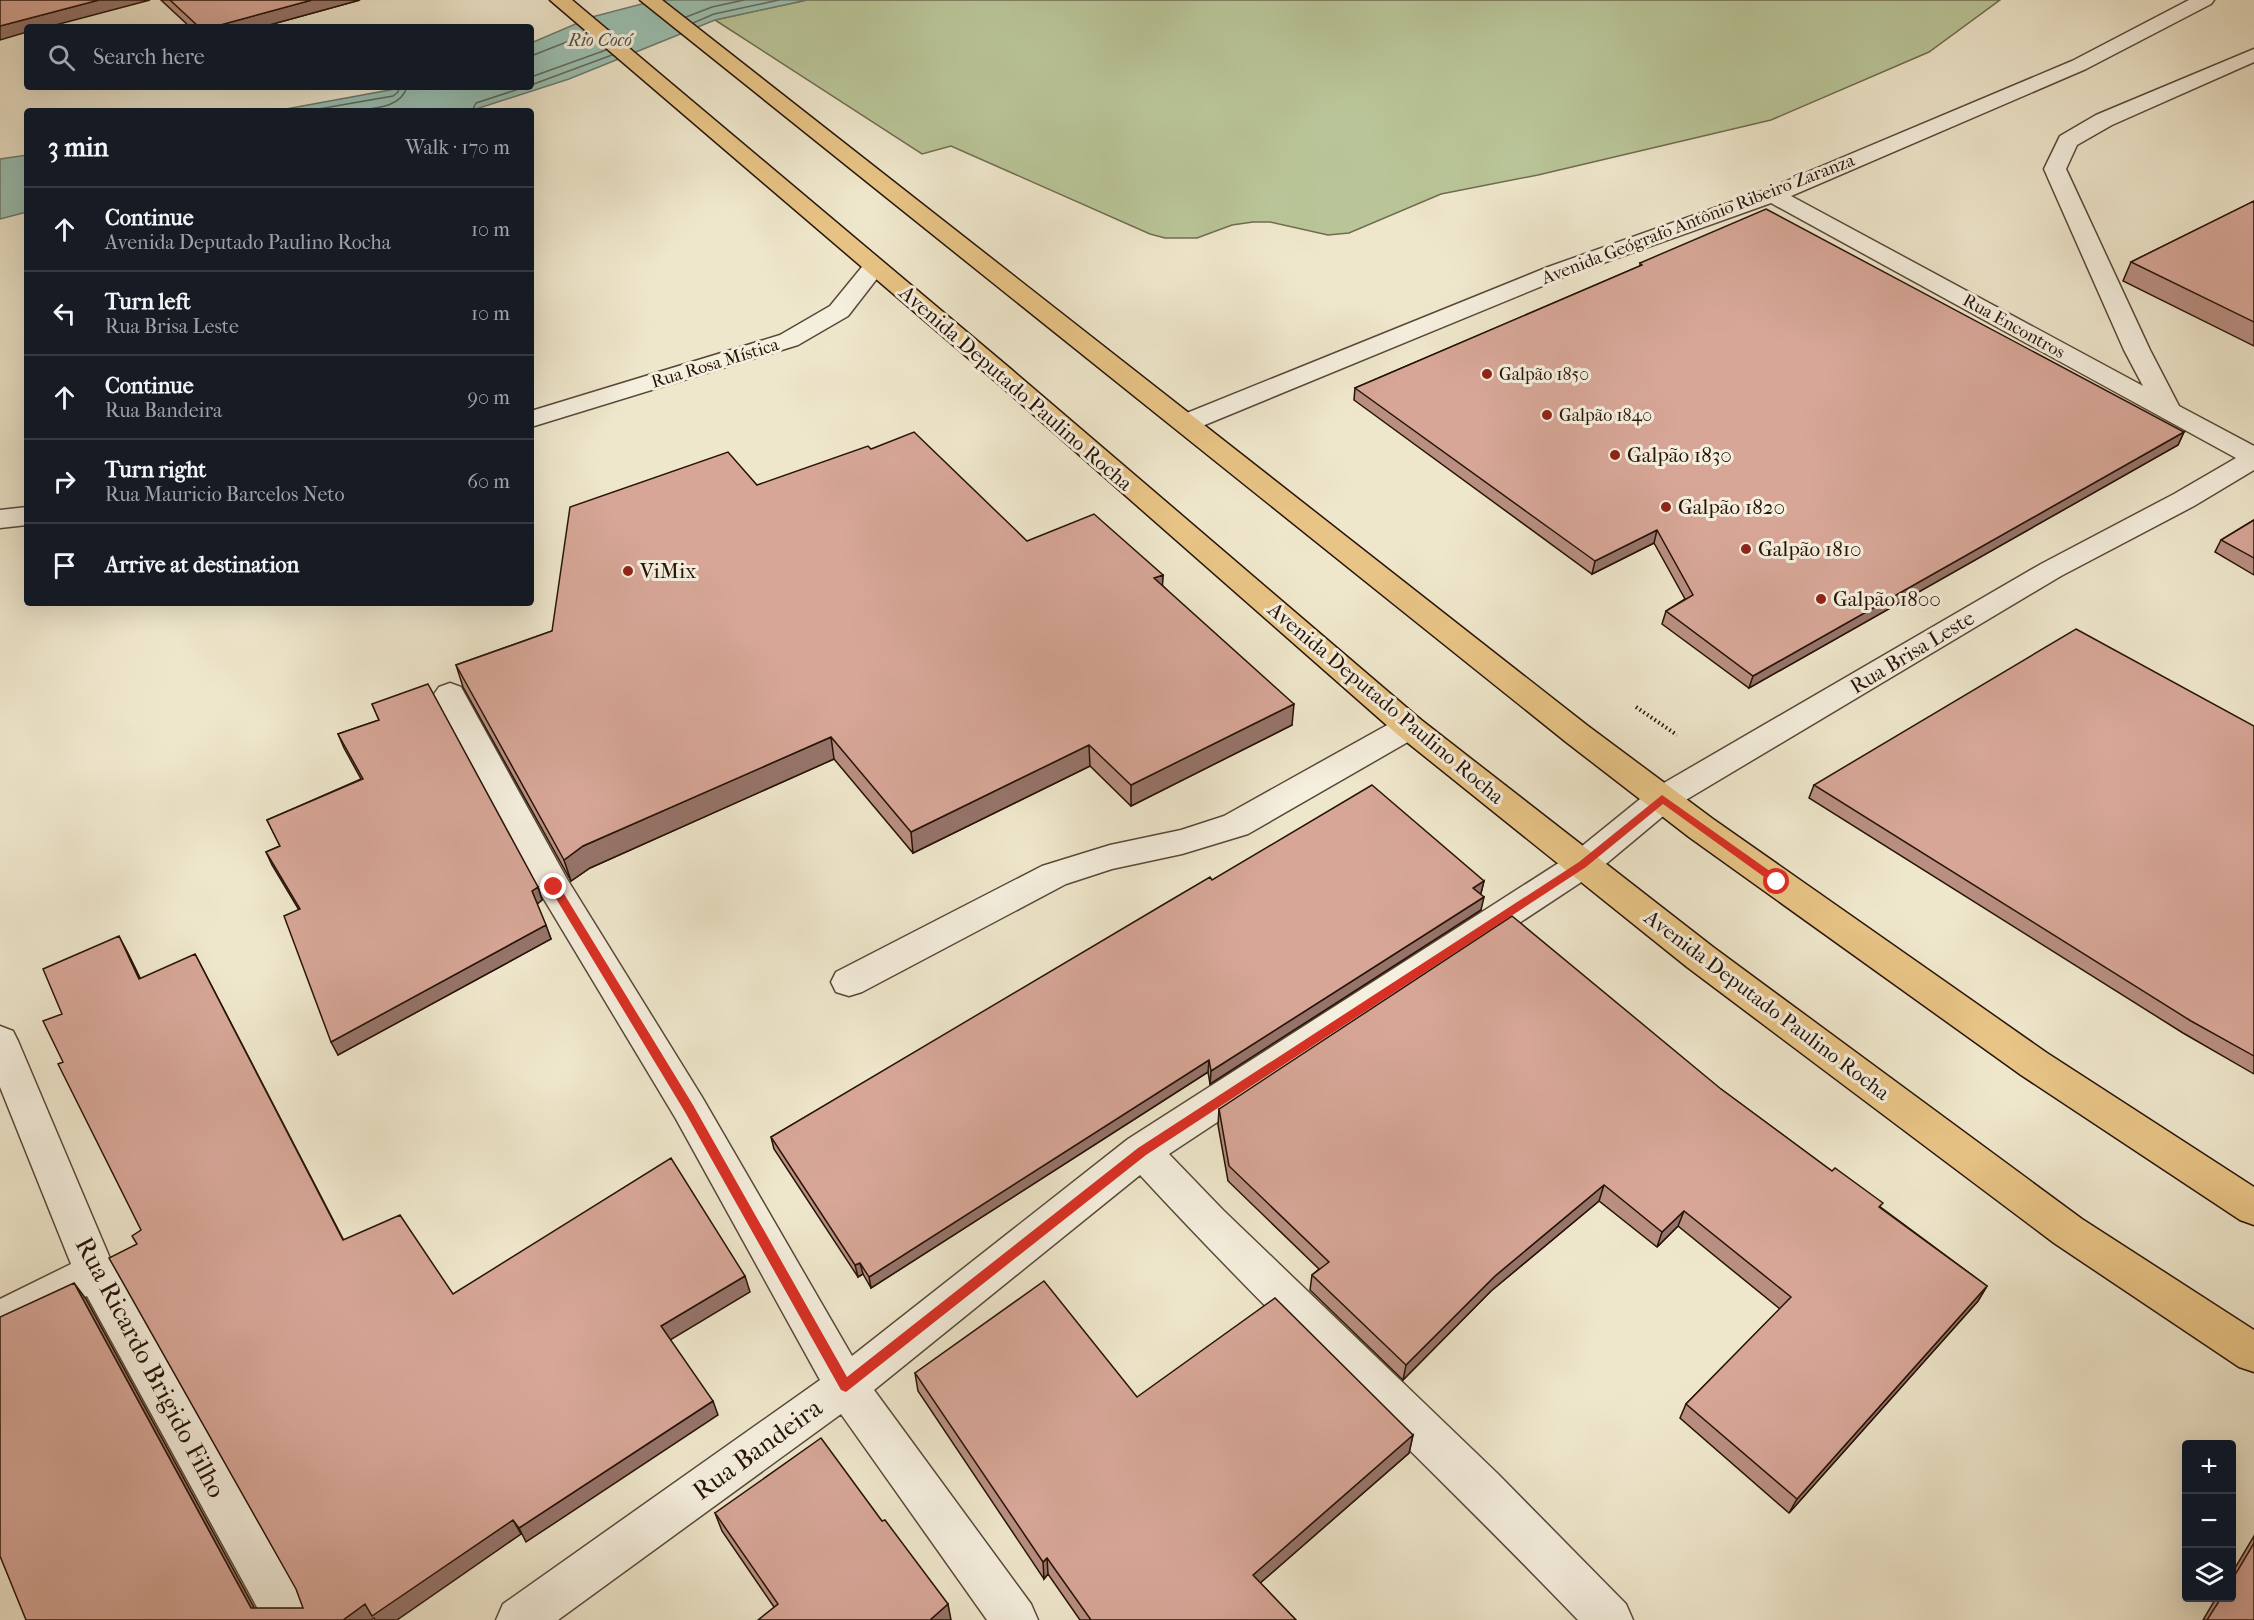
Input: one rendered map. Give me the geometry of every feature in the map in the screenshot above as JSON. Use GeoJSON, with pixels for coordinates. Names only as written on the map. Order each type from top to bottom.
{"type":"FeatureCollection","features":[{"type":"Feature","properties":{"kind":"main road","name":"Avenida Deputado Paulino Rocha"},"geometry":{"type":"LineString","coordinates":[[561,0],[1409,727],[1700,957],[2068,1231],[2254,1353]]}},
{"type":"Feature","properties":{"kind":"main road"},"geometry":{"type":"LineString","coordinates":[[650,0],[1662,799],[1741,858],[2034,1064],[2254,1208]]}},
{"type":"Feature","properties":{"kind":"street","name":"Avenida Geógrafo Antônio Ribeiro Zaranza"},"geometry":{"type":"LineString","coordinates":[[1186,423],[1556,272],[1773,195],[2079,65],[2204,0]]}},
{"type":"Feature","properties":{"kind":"street"},"geometry":{"type":"LineString","coordinates":[[2169,411],[2137,350],[2055,169],[2068,141],[2104,120],[2254,55]]}},
{"type":"Feature","properties":{"kind":"street","name":"Rua Encontros"},"geometry":{"type":"LineString","coordinates":[[1773,195],[2254,458]]}},
{"type":"Feature","properties":{"kind":"street","name":"Rua Rosa Mística"},"geometry":{"type":"LineString","coordinates":[[534,418],[789,340],[839,311],[874,267]]}},
{"type":"Feature","properties":{"kind":"street","name":"Rua Brisa Leste"},"geometry":{"type":"LineString","coordinates":[[1583,864],[1662,799],[2051,570],[2184,500],[2254,458]]}},
{"type":"Feature","properties":{"kind":"street"},"geometry":{"type":"LineString","coordinates":[[450,694],[554,887],[689,1108],[846,1386],[1015,1620]]}},
{"type":"Feature","properties":{"kind":"street"},"geometry":{"type":"LineString","coordinates":[[849,982],[1054,875],[1110,857],[1182,842],[1236,825],[1409,727]]}},
{"type":"Feature","properties":{"kind":"street","name":"Rua Bandeira"},"geometry":{"type":"LineString","coordinates":[[519,1620],[846,1386],[1142,1152],[1583,864]]}},
{"type":"Feature","properties":{"kind":"street","name":"Rua Ricardo Brigido Filho"},"geometry":{"type":"LineString","coordinates":[[0,1041],[96,1272],[289,1620]]}},
{"type":"Feature","properties":{"kind":"street"},"geometry":{"type":"LineString","coordinates":[[1142,1152],[1209,1222],[1482,1489],[1610,1620]]}},
{"type":"Feature","properties":{"kind":"street"},"geometry":{"type":"LineString","coordinates":[[0,1319],[96,1272]]}},
{"type":"Feature","properties":{"kind":"path"},"geometry":{"type":"LineString","coordinates":[[1636,707],[1677,736]]}},
{"type":"Feature","properties":{"kind":"shaded area"},"geometry":{"type":"Polygon","coordinates":[[[807,0],[2000,0],[1929,52],[1771,120],[1538,175],[1441,194],[1349,233],[1328,235],[1270,222],[1253,222],[1232,225],[1197,238],[1165,238],[1150,234],[951,146],[922,154],[715,20],[807,0]]]}},
{"type":"Feature","properties":{"kind":"water","name":"Rio Cocó"},"geometry":{"type":"Polygon","coordinates":[[[657,0],[807,0],[715,20],[569,79],[479,108],[291,108],[390,90],[534,90],[534,42],[592,17],[657,0]]]}},
{"type":"Feature","properties":{"kind":"water"},"geometry":{"type":"Polygon","coordinates":[[[24,155],[24,213],[0,219],[0,159],[24,155]]]}},
{"type":"Feature","properties":{"kind":"building"},"geometry":{"type":"Polygon","coordinates":[[[0,0],[99,0],[0,26],[0,0]]]}},
{"type":"Feature","properties":{"kind":"building"},"geometry":{"type":"Polygon","coordinates":[[[170,0],[312,0],[224,24],[196,24],[170,0]]]}},
{"type":"Feature","properties":{"kind":"building"},"geometry":{"type":"Polygon","coordinates":[[[2254,201],[2254,322],[2131,262],[2254,201]]]}},
{"type":"Feature","properties":{"kind":"building"},"geometry":{"type":"Polygon","coordinates":[[[1766,209],[2184,432],[1753,676],[1666,611],[1693,595],[1657,530],[1595,561],[1355,388],[1642,265],[1640,263],[1766,209]]]}},
{"type":"Feature","properties":{"kind":"building"},"geometry":{"type":"Polygon","coordinates":[[[914,432],[1027,541],[1094,514],[1163,575],[1154,578],[1294,704],[1131,785],[1089,745],[911,832],[831,737],[583,846],[564,860],[456,665],[552,631],[570,507],[728,452],[757,485],[868,446],[871,449],[914,432]]]}},
{"type":"Feature","properties":{"kind":"building"},"geometry":{"type":"Polygon","coordinates":[[[2254,520],[2254,558],[2221,540],[2254,520]]]}},
{"type":"Feature","properties":{"kind":"building"},"geometry":{"type":"Polygon","coordinates":[[[2076,629],[2254,726],[2254,1056],[2191,1021],[1814,785],[2076,629]]]}},
{"type":"Feature","properties":{"kind":"building"},"geometry":{"type":"Polygon","coordinates":[[[428,684],[538,887],[532,891],[546,925],[331,1042],[284,916],[300,909],[266,852],[280,846],[267,820],[363,779],[338,734],[379,720],[372,704],[428,684]]]}},
{"type":"Feature","properties":{"kind":"building"},"geometry":{"type":"Polygon","coordinates":[[[1372,785],[1484,881],[1473,888],[1484,897],[1211,1071],[1209,1060],[869,1277],[860,1263],[855,1265],[771,1137],[1210,877],[1212,880],[1372,785]]]}},
{"type":"Feature","properties":{"kind":"building"},"geometry":{"type":"Polygon","coordinates":[[[1512,916],[1721,1089],[1832,1171],[1835,1168],[1883,1203],[1879,1207],[1987,1286],[1797,1499],[1686,1404],[1791,1297],[1684,1211],[1662,1232],[1604,1185],[1495,1276],[1406,1365],[1312,1275],[1329,1262],[1229,1166],[1219,1109],[1512,916]]]}},
{"type":"Feature","properties":{"kind":"building"},"geometry":{"type":"Polygon","coordinates":[[[119,936],[139,979],[195,954],[343,1240],[400,1215],[453,1294],[671,1158],[745,1276],[661,1326],[713,1401],[519,1528],[513,1520],[372,1616],[365,1604],[343,1620],[26,1620],[0,1556],[0,1317],[74,1283],[251,1608],[303,1608],[296,1589],[109,1258],[137,1244],[132,1236],[141,1230],[58,1064],[63,1062],[43,1021],[62,1014],[43,969],[119,936]]]}},
{"type":"Feature","properties":{"kind":"building"},"geometry":{"type":"Polygon","coordinates":[[[1044,1281],[1137,1397],[1275,1298],[1413,1435],[1253,1575],[1296,1620],[1091,1620],[1047,1558],[1043,1562],[915,1373],[1044,1281]]]}},
{"type":"Feature","properties":{"kind":"building"},"geometry":{"type":"Polygon","coordinates":[[[821,1438],[882,1521],[885,1520],[948,1604],[930,1620],[758,1620],[778,1604],[715,1513],[821,1438]]]}},
{"type":"Feature","properties":{"kind":"building"},"geometry":{"type":"Polygon","coordinates":[[[2254,1543],[2254,1620],[2207,1620],[2218,1602],[2236,1602],[2236,1573],[2254,1543]]]}},
{"type":"Feature","properties":{"kind":"place","name":"Galpão 1850"},"geometry":{"type":"Point","coordinates":[1487,374]}},
{"type":"Feature","properties":{"kind":"place","name":"Galpão 1840"},"geometry":{"type":"Point","coordinates":[1547,415]}},
{"type":"Feature","properties":{"kind":"place","name":"Galpão 1830"},"geometry":{"type":"Point","coordinates":[1615,455]}},
{"type":"Feature","properties":{"kind":"place","name":"Galpão 1820"},"geometry":{"type":"Point","coordinates":[1666,507]}},
{"type":"Feature","properties":{"kind":"place","name":"Galpão 1810"},"geometry":{"type":"Point","coordinates":[1746,549]}},
{"type":"Feature","properties":{"kind":"place","name":"ViMix"},"geometry":{"type":"Point","coordinates":[628,571]}},
{"type":"Feature","properties":{"kind":"place","name":"Galpão 1800"},"geometry":{"type":"Point","coordinates":[1821,599]}},
{"type":"Feature","properties":{"kind":"route"},"geometry":{"type":"LineString","coordinates":[[554,887],[689,1108],[846,1386],[1142,1152],[1583,864],[1662,799],[1777,882]]}}]}
